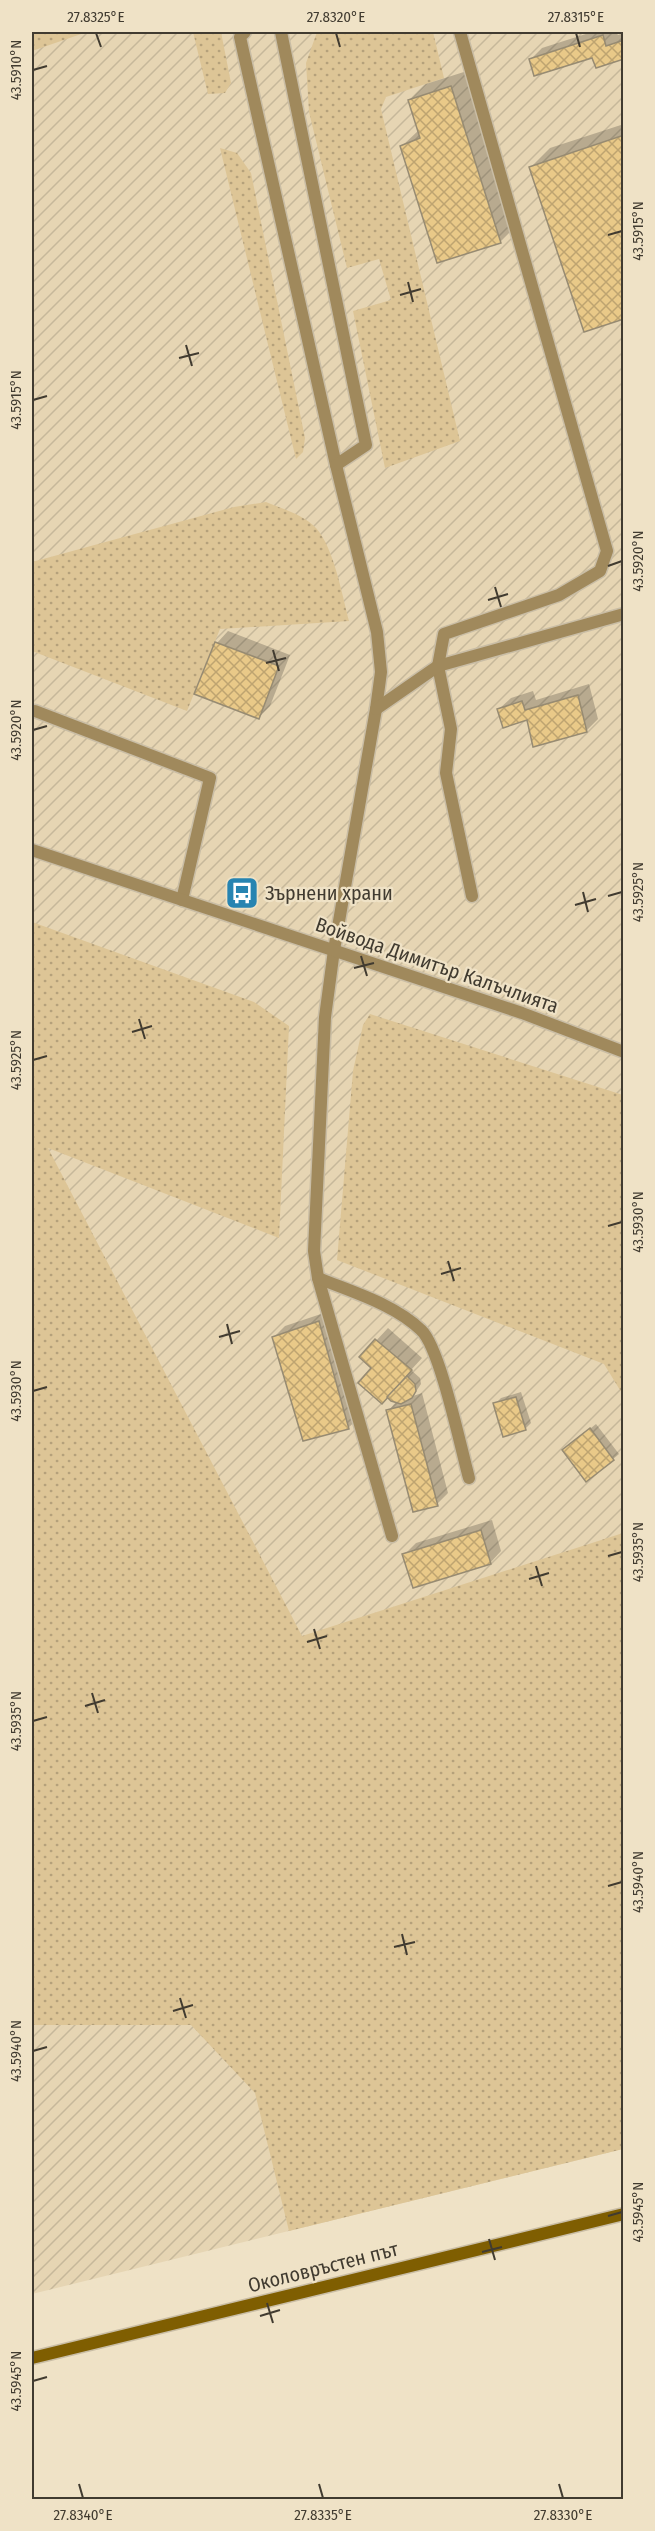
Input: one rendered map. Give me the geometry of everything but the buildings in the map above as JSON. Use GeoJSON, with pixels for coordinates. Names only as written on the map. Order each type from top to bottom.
{"type":"FeatureCollection","features":[{"type":"Feature","properties":{"kind":"main road","name":"Околовръстен път"},"geometry":{"type":"LineString","coordinates":[[32,2358],[624,2214]]}},
{"type":"Feature","properties":{"kind":"street"},"geometry":{"type":"LineString","coordinates":[[245,32],[240,37],[244,57],[336,465],[377,632],[381,672],[334,950],[325,1017],[314,1251],[318,1278],[392,1536]]}},
{"type":"Feature","properties":{"kind":"street"},"geometry":{"type":"LineString","coordinates":[[281,32],[366,445],[336,465]]}},
{"type":"Feature","properties":{"kind":"street"},"geometry":{"type":"LineString","coordinates":[[460,32],[607,551],[600,571],[559,596],[444,633],[438,666],[451,729],[446,773],[472,896]]}},
{"type":"Feature","properties":{"kind":"street"},"geometry":{"type":"LineString","coordinates":[[376,709],[438,666],[624,614]]}},
{"type":"Feature","properties":{"kind":"street"},"geometry":{"type":"LineString","coordinates":[[35,711],[210,778],[182,900]]}},
{"type":"Feature","properties":{"kind":"street","name":"Войвода Димитър Калъчлията"},"geometry":{"type":"LineString","coordinates":[[32,850],[522,1013],[624,1052]]}},
{"type":"Feature","properties":{"kind":"street"},"geometry":{"type":"LineString","coordinates":[[318,1278],[389,1308],[422,1330],[436,1358],[469,1478]]}},
{"type":"Feature","properties":{"kind":"shaded area"},"geometry":{"type":"Polygon","coordinates":[[[32,32],[624,32],[623,2149],[32,2294],[32,32]]]}},
{"type":"Feature","properties":{"kind":"shaded area"},"geometry":{"type":"Polygon","coordinates":[[[32,32],[87,32],[32,51],[32,32]]]}},
{"type":"Feature","properties":{"kind":"shaded area"},"geometry":{"type":"Polygon","coordinates":[[[193,32],[221,32],[231,83],[225,93],[208,94],[193,32]]]}},
{"type":"Feature","properties":{"kind":"shaded area"},"geometry":{"type":"Polygon","coordinates":[[[317,32],[433,32],[444,78],[386,97],[381,109],[460,441],[385,468],[353,311],[391,300],[379,259],[347,268],[309,112],[306,63],[317,32]]]}},
{"type":"Feature","properties":{"kind":"shaded area"},"geometry":{"type":"Polygon","coordinates":[[[220,148],[237,153],[251,173],[305,438],[303,452],[296,459],[220,148]]]}},
{"type":"Feature","properties":{"kind":"shaded area"},"geometry":{"type":"Polygon","coordinates":[[[266,502],[306,519],[316,528],[328,547],[337,572],[349,621],[220,629],[187,711],[32,651],[32,562],[234,507],[266,502]]]}},
{"type":"Feature","properties":{"kind":"shaded area"},"geometry":{"type":"Polygon","coordinates":[[[32,922],[254,1002],[289,1026],[279,1238],[48,1148],[302,1636],[623,1533],[623,2149],[289,2231],[255,2093],[191,2025],[32,2025],[32,922]]]}},
{"type":"Feature","properties":{"kind":"shaded area"},"geometry":{"type":"Polygon","coordinates":[[[370,1014],[623,1095],[623,1395],[604,1364],[337,1260],[353,1071],[363,1025],[370,1014]]]}},
{"type":"Feature","properties":{"kind":"place","name":"Зърнени храни"},"geometry":{"type":"Point","coordinates":[242,893]}}]}
